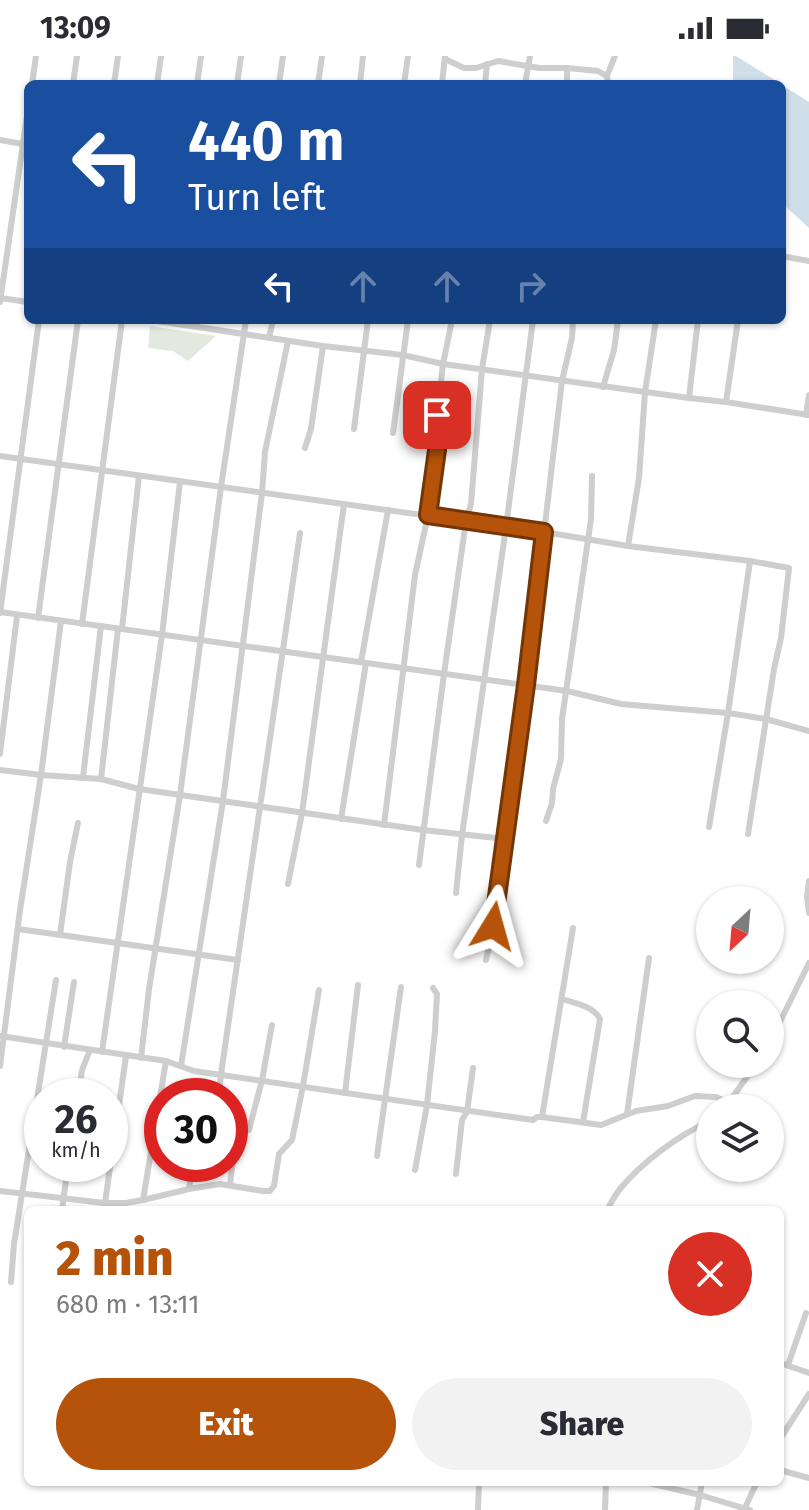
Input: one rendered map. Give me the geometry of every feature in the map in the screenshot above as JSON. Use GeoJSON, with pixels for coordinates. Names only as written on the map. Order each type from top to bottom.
{"type":"FeatureCollection","features":[{"type":"Feature","properties":{"kind":"street"},"geometry":{"type":"LineString","coordinates":[[33,80],[36,56]]}},
{"type":"Feature","properties":{"kind":"street"},"geometry":{"type":"LineString","coordinates":[[74,80],[77,56]]}},
{"type":"Feature","properties":{"kind":"street"},"geometry":{"type":"LineString","coordinates":[[115,80],[118,56]]}},
{"type":"Feature","properties":{"kind":"street"},"geometry":{"type":"LineString","coordinates":[[158,80],[161,56]]}},
{"type":"Feature","properties":{"kind":"street"},"geometry":{"type":"LineString","coordinates":[[198,80],[201,56]]}},
{"type":"Feature","properties":{"kind":"street"},"geometry":{"type":"LineString","coordinates":[[238,80],[241,56]]}},
{"type":"Feature","properties":{"kind":"street"},"geometry":{"type":"LineString","coordinates":[[280,80],[283,56]]}},
{"type":"Feature","properties":{"kind":"street"},"geometry":{"type":"LineString","coordinates":[[319,80],[322,56]]}},
{"type":"Feature","properties":{"kind":"street"},"geometry":{"type":"LineString","coordinates":[[360,80],[363,56]]}},
{"type":"Feature","properties":{"kind":"street"},"geometry":{"type":"LineString","coordinates":[[405,80],[408,56]]}},
{"type":"Feature","properties":{"kind":"street"},"geometry":{"type":"LineString","coordinates":[[526,80],[530,56]]}},
{"type":"Feature","properties":{"kind":"street"},"geometry":{"type":"LineString","coordinates":[[442,80],[445,57],[464,68],[476,68],[498,61],[598,71],[607,80],[615,56]]}},
{"type":"Feature","properties":{"kind":"street"},"geometry":{"type":"LineString","coordinates":[[485,80],[487,64]]}},
{"type":"Feature","properties":{"kind":"street"},"geometry":{"type":"LineString","coordinates":[[567,68],[567,80]]}},
{"type":"Feature","properties":{"kind":"street"},"geometry":{"type":"LineString","coordinates":[[0,140],[24,145]]}},
{"type":"Feature","properties":{"kind":"street"},"geometry":{"type":"LineString","coordinates":[[24,151],[0,299],[24,302]]}},
{"type":"Feature","properties":{"kind":"street"},"geometry":{"type":"LineString","coordinates":[[786,257],[809,261]]}},
{"type":"Feature","properties":{"kind":"street"},"geometry":{"type":"LineString","coordinates":[[38,324],[0,612],[567,691],[621,704],[728,713],[809,731]]}},
{"type":"Feature","properties":{"kind":"street"},"geometry":{"type":"LineString","coordinates":[[38,618],[77,324]]}},
{"type":"Feature","properties":{"kind":"street"},"geometry":{"type":"LineString","coordinates":[[82,624],[121,324]]}},
{"type":"Feature","properties":{"kind":"street"},"geometry":{"type":"LineString","coordinates":[[203,324],[288,341],[808,415],[809,395]]}},
{"type":"Feature","properties":{"kind":"street"},"geometry":{"type":"LineString","coordinates":[[141,1058],[245,324]]}},
{"type":"Feature","properties":{"kind":"street"},"geometry":{"type":"LineString","coordinates":[[269,338],[272,324]]}},
{"type":"Feature","properties":{"kind":"street"},"geometry":{"type":"LineString","coordinates":[[354,429],[367,324]]}},
{"type":"Feature","properties":{"kind":"street"},"geometry":{"type":"LineString","coordinates":[[393,433],[407,324]]}},
{"type":"Feature","properties":{"kind":"street"},"geometry":{"type":"LineString","coordinates":[[384,825],[415,575],[428,515],[437,450],[437,415],[443,364],[451,324]]}},
{"type":"Feature","properties":{"kind":"street"},"geometry":{"type":"LineString","coordinates":[[419,865],[466,521],[473,490],[482,369],[489,324]]}},
{"type":"Feature","properties":{"kind":"street"},"geometry":{"type":"LineString","coordinates":[[456,893],[532,324]]}},
{"type":"Feature","properties":{"kind":"street"},"geometry":{"type":"LineString","coordinates":[[486,960],[526,685],[562,381],[573,324]]}},
{"type":"Feature","properties":{"kind":"street"},"geometry":{"type":"LineString","coordinates":[[603,387],[614,350],[617,324]]}},
{"type":"Feature","properties":{"kind":"street"},"geometry":{"type":"LineString","coordinates":[[628,546],[639,478],[645,392],[655,324]]}},
{"type":"Feature","properties":{"kind":"street"},"geometry":{"type":"LineString","coordinates":[[689,398],[698,324]]}},
{"type":"Feature","properties":{"kind":"street"},"geometry":{"type":"LineString","coordinates":[[726,402],[737,324]]}},
{"type":"Feature","properties":{"kind":"street"},"geometry":{"type":"LineString","coordinates":[[181,1066],[223,801],[265,452],[288,341]]}},
{"type":"Feature","properties":{"kind":"street"},"geometry":{"type":"LineString","coordinates":[[305,448],[311,429],[323,346]]}},
{"type":"Feature","properties":{"kind":"street"},"geometry":{"type":"LineString","coordinates":[[0,456],[789,568],[781,638],[748,834]]}},
{"type":"Feature","properties":{"kind":"street"},"geometry":{"type":"LineString","coordinates":[[101,779],[139,476]]}},
{"type":"Feature","properties":{"kind":"street"},"geometry":{"type":"LineString","coordinates":[[546,821],[561,759],[562,719],[591,519],[592,476]]}},
{"type":"Feature","properties":{"kind":"street"},"geometry":{"type":"LineString","coordinates":[[102,1052],[162,635],[180,482]]}},
{"type":"Feature","properties":{"kind":"street"},"geometry":{"type":"LineString","coordinates":[[288,884],[302,813],[344,504]]}},
{"type":"Feature","properties":{"kind":"street"},"geometry":{"type":"LineString","coordinates":[[341,819],[388,510]]}},
{"type":"Feature","properties":{"kind":"street"},"geometry":{"type":"LineString","coordinates":[[221,1078],[300,533]]}},
{"type":"Feature","properties":{"kind":"street"},"geometry":{"type":"LineString","coordinates":[[709,827],[750,561]]}},
{"type":"Feature","properties":{"kind":"street"},"geometry":{"type":"LineString","coordinates":[[0,754],[17,616]]}},
{"type":"Feature","properties":{"kind":"street"},"geometry":{"type":"LineString","coordinates":[[0,1066],[61,621]]}},
{"type":"Feature","properties":{"kind":"street"},"geometry":{"type":"LineString","coordinates":[[83,777],[101,626]]}},
{"type":"Feature","properties":{"kind":"street"},"geometry":{"type":"LineString","coordinates":[[0,770],[101,779],[139,789],[341,819],[505,839]]}},
{"type":"Feature","properties":{"kind":"street"},"geometry":{"type":"LineString","coordinates":[[60,935],[78,823]]}},
{"type":"Feature","properties":{"kind":"street"},"geometry":{"type":"LineString","coordinates":[[809,881],[809,913]]}},
{"type":"Feature","properties":{"kind":"street"},"geometry":{"type":"LineString","coordinates":[[542,1117],[573,928]]}},
{"type":"Feature","properties":{"kind":"street"},"geometry":{"type":"LineString","coordinates":[[18,929],[238,960]]}},
{"type":"Feature","properties":{"kind":"street"},"geometry":{"type":"LineString","coordinates":[[627,1114],[649,958]]}},
{"type":"Feature","properties":{"kind":"street"},"geometry":{"type":"LineString","coordinates":[[784,1014],[809,963]]}},
{"type":"Feature","properties":{"kind":"street"},"geometry":{"type":"LineString","coordinates":[[11,1282],[14,1244],[56,980]]}},
{"type":"Feature","properties":{"kind":"street"},"geometry":{"type":"LineString","coordinates":[[64,1047],[74,982]]}},
{"type":"Feature","properties":{"kind":"street"},"geometry":{"type":"LineString","coordinates":[[345,1093],[358,985]]}},
{"type":"Feature","properties":{"kind":"street"},"geometry":{"type":"LineString","coordinates":[[377,1156],[401,987]]}},
{"type":"Feature","properties":{"kind":"street"},"geometry":{"type":"LineString","coordinates":[[415,1170],[427,1105],[435,1031],[437,994],[433,988]]}},
{"type":"Feature","properties":{"kind":"street"},"geometry":{"type":"LineString","coordinates":[[0,1191],[63,1197],[101,1205],[220,1184],[270,1191],[274,1186],[279,1154],[292,1140],[319,990]]}},
{"type":"Feature","properties":{"kind":"street"},"geometry":{"type":"LineString","coordinates":[[562,999],[591,1009],[600,1019],[583,1122]]}},
{"type":"Feature","properties":{"kind":"street"},"geometry":{"type":"LineString","coordinates":[[249,1130],[272,1025]]}},
{"type":"Feature","properties":{"kind":"street"},"geometry":{"type":"LineString","coordinates":[[2,1037],[166,1061],[194,1071],[533,1120],[542,1117],[601,1125],[636,1111],[668,1106],[696,1096]]}},
{"type":"Feature","properties":{"kind":"street"},"geometry":{"type":"LineString","coordinates":[[81,1078],[90,1050]]}},
{"type":"Feature","properties":{"kind":"street"},"geometry":{"type":"LineString","coordinates":[[101,1205],[126,1056]]}},
{"type":"Feature","properties":{"kind":"street"},"geometry":{"type":"LineString","coordinates":[[143,1200],[166,1061]]}},
{"type":"Feature","properties":{"kind":"street"},"geometry":{"type":"LineString","coordinates":[[456,1174],[462,1120],[467,1112],[473,1068]]}},
{"type":"Feature","properties":{"kind":"street"},"geometry":{"type":"LineString","coordinates":[[609,1206],[620,1189],[649,1160],[696,1127]]}},
{"type":"Feature","properties":{"kind":"street"},"geometry":{"type":"LineString","coordinates":[[62,1206],[65,1182]]}},
{"type":"Feature","properties":{"kind":"street"},"geometry":{"type":"LineString","coordinates":[[189,1189],[190,1182]]}},
{"type":"Feature","properties":{"kind":"street"},"geometry":{"type":"LineString","coordinates":[[806,1313],[784,1364],[809,1373]]}},
{"type":"Feature","properties":{"kind":"street"},"geometry":{"type":"LineString","coordinates":[[784,1433],[809,1394]]}},
{"type":"Feature","properties":{"kind":"street"},"geometry":{"type":"LineString","coordinates":[[784,1471],[809,1478]]}},
{"type":"Feature","properties":{"kind":"street"},"geometry":{"type":"LineString","coordinates":[[478,1510],[479,1486]]}},
{"type":"Feature","properties":{"kind":"street"},"geometry":{"type":"LineString","coordinates":[[605,1510],[606,1486]]}},
{"type":"Feature","properties":{"kind":"street"},"geometry":{"type":"LineString","coordinates":[[662,1486],[747,1509],[756,1486]]}},
{"type":"Feature","properties":{"kind":"street"},"geometry":{"type":"LineString","coordinates":[[697,1510],[701,1486]]}},
{"type":"Feature","properties":{"kind":"shaded area"},"geometry":{"type":"Polygon","coordinates":[[[733,56],[736,56],[775,80],[733,80],[733,56]]]}},
{"type":"Feature","properties":{"kind":"shaded area"},"geometry":{"type":"Polygon","coordinates":[[[786,88],[809,102],[809,228],[786,207],[786,88]]]}},
{"type":"Feature","properties":{"kind":"shaded area"},"geometry":{"type":"Polygon","coordinates":[[[150,326],[216,336],[188,361],[173,351],[148,348],[150,326]]]}},
{"type":"Feature","properties":{"kind":"route"},"geometry":{"type":"LineString","coordinates":[[437,415],[437,450],[428,515],[544,532],[493,926]]}}]}
